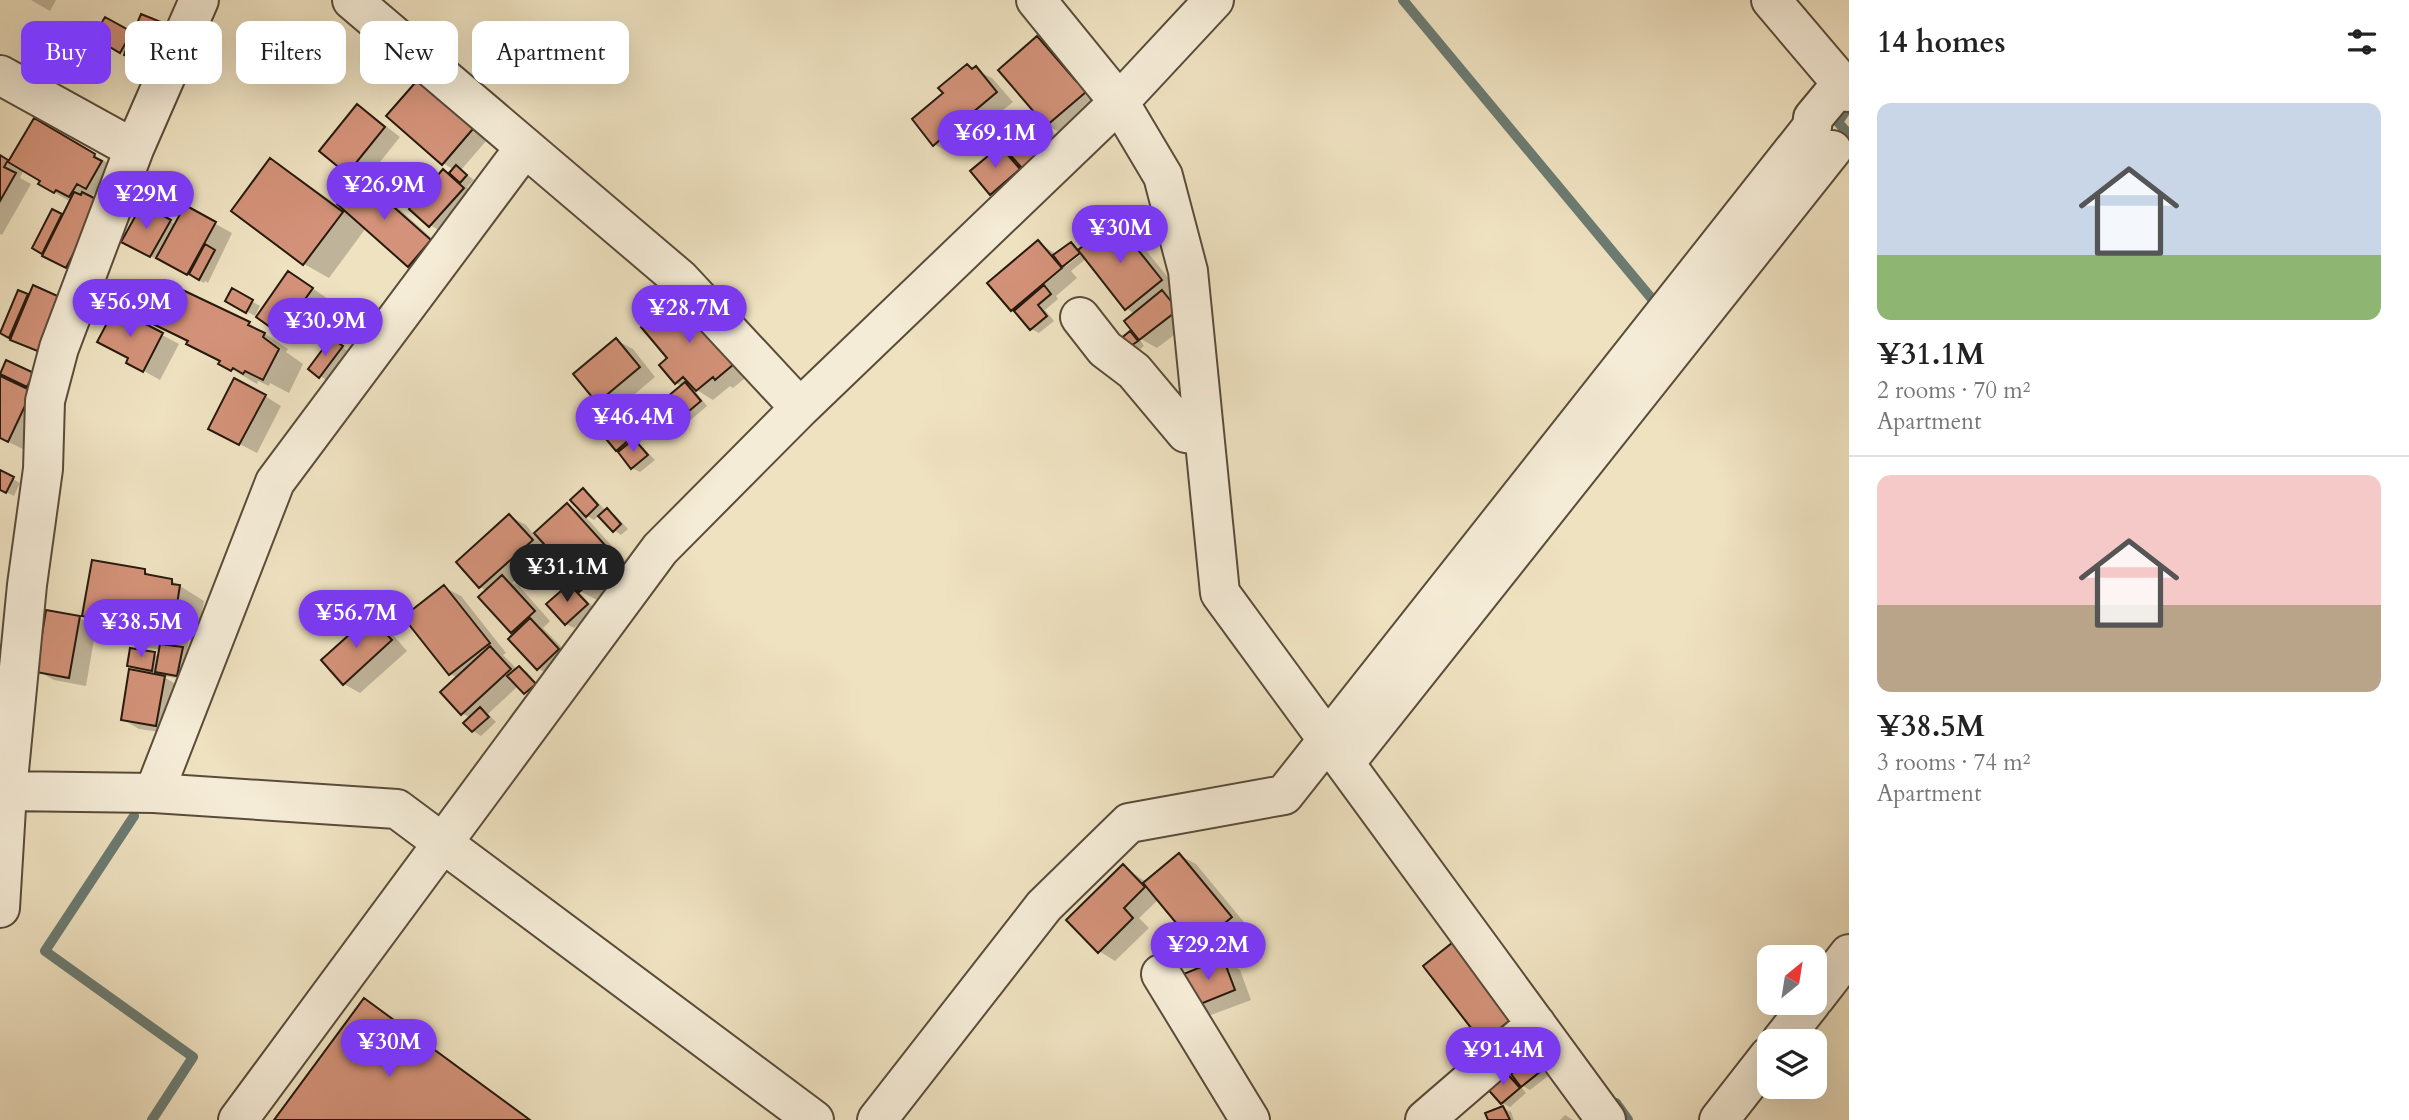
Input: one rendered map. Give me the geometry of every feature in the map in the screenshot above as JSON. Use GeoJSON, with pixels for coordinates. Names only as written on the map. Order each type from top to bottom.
{"type":"FeatureCollection","features":[{"type":"Feature","properties":{"kind":"street"},"geometry":{"type":"LineString","coordinates":[[0,908],[4,790],[43,469],[45,401],[59,348],[134,149],[199,0]]}},
{"type":"Feature","properties":{"kind":"street"},"geometry":{"type":"LineString","coordinates":[[352,0],[680,279],[800,408]]}},
{"type":"Feature","properties":{"kind":"street"},"geometry":{"type":"LineString","coordinates":[[1036,0],[1119,102],[1163,176],[1188,271],[1220,593],[1606,1120]]}},
{"type":"Feature","properties":{"kind":"street"},"geometry":{"type":"LineString","coordinates":[[238,1120],[660,549],[800,408],[1119,102],[1214,0]]}},
{"type":"Feature","properties":{"kind":"street"},"geometry":{"type":"LineString","coordinates":[[877,1120],[1044,906],[1129,823],[1284,795],[1336,751],[1831,149],[1813,118],[1845,87],[1771,0]]}},
{"type":"Feature","properties":{"kind":"street"},"geometry":{"type":"LineString","coordinates":[[0,75],[134,149]]}},
{"type":"Feature","properties":{"kind":"street"},"geometry":{"type":"LineString","coordinates":[[154,793],[275,482],[525,147]]}},
{"type":"Feature","properties":{"kind":"street"},"geometry":{"type":"LineString","coordinates":[[1080,317],[1105,349],[1134,371],[1186,433],[1204,436]]}},
{"type":"Feature","properties":{"kind":"street"},"geometry":{"type":"LineString","coordinates":[[4,790],[154,793],[397,809],[814,1120]]}},
{"type":"Feature","properties":{"kind":"street"},"geometry":{"type":"LineString","coordinates":[[1827,982],[1849,954]]}},
{"type":"Feature","properties":{"kind":"street"},"geometry":{"type":"LineString","coordinates":[[1161,974],[1250,1120]]}},
{"type":"Feature","properties":{"kind":"street"},"geometry":{"type":"LineString","coordinates":[[1790,1029],[1802,1015]]}},
{"type":"Feature","properties":{"kind":"street"},"geometry":{"type":"LineString","coordinates":[[1425,1120],[1536,1024]]}},
{"type":"Feature","properties":{"kind":"street"},"geometry":{"type":"LineString","coordinates":[[1719,1120],[1757,1071]]}},
{"type":"Feature","properties":{"kind":"building"},"geometry":{"type":"Polygon","coordinates":[[[141,14],[158,21],[138,21],[141,14]]]}},
{"type":"Feature","properties":{"kind":"building"},"geometry":{"type":"Polygon","coordinates":[[[105,17],[125,28],[125,44],[120,53],[111,48],[111,21],[103,21],[105,17]]]}},
{"type":"Feature","properties":{"kind":"building"},"geometry":{"type":"Polygon","coordinates":[[[1037,36],[1076,81],[1081,76],[1089,85],[1083,89],[1086,92],[1046,126],[998,70],[1037,36]]]}},
{"type":"Feature","properties":{"kind":"building"},"geometry":{"type":"Polygon","coordinates":[[[967,64],[972,69],[976,66],[997,92],[965,119],[972,128],[948,148],[941,139],[933,146],[912,119],[943,93],[938,88],[967,64]]]}},
{"type":"Feature","properties":{"kind":"building"},"geometry":{"type":"Polygon","coordinates":[[[414,84],[432,84],[478,123],[442,165],[386,116],[414,84]]]}},
{"type":"Feature","properties":{"kind":"building"},"geometry":{"type":"Polygon","coordinates":[[[357,104],[385,127],[347,174],[319,151],[357,104]]]}},
{"type":"Feature","properties":{"kind":"building"},"geometry":{"type":"Polygon","coordinates":[[[34,118],[95,154],[94,157],[102,161],[86,189],[77,184],[69,197],[56,190],[54,193],[38,184],[40,181],[8,162],[34,118]]]}},
{"type":"Feature","properties":{"kind":"building"},"geometry":{"type":"Polygon","coordinates":[[[1038,118],[1050,132],[1041,140],[1046,147],[1022,168],[1002,146],[1038,118]]]}},
{"type":"Feature","properties":{"kind":"building"},"geometry":{"type":"Polygon","coordinates":[[[1000,146],[1020,169],[990,195],[970,171],[1000,146]]]}},
{"type":"Feature","properties":{"kind":"building"},"geometry":{"type":"Polygon","coordinates":[[[0,155],[8,160],[4,167],[16,173],[0,201],[0,155]]]}},
{"type":"Feature","properties":{"kind":"building"},"geometry":{"type":"Polygon","coordinates":[[[270,158],[343,212],[303,265],[231,211],[270,158]]]}},
{"type":"Feature","properties":{"kind":"building"},"geometry":{"type":"Polygon","coordinates":[[[456,165],[467,175],[460,183],[449,173],[456,165]]]}},
{"type":"Feature","properties":{"kind":"building"},"geometry":{"type":"Polygon","coordinates":[[[443,169],[464,188],[429,227],[409,209],[414,202],[403,192],[421,171],[432,182],[443,169]]]}},
{"type":"Feature","properties":{"kind":"building"},"geometry":{"type":"Polygon","coordinates":[[[361,178],[431,240],[408,267],[337,204],[361,178]]]}},
{"type":"Feature","properties":{"kind":"building"},"geometry":{"type":"Polygon","coordinates":[[[74,192],[81,195],[82,192],[100,201],[66,268],[42,256],[74,192]]]}},
{"type":"Feature","properties":{"kind":"building"},"geometry":{"type":"Polygon","coordinates":[[[142,204],[171,220],[150,257],[121,242],[142,204]]]}},
{"type":"Feature","properties":{"kind":"building"},"geometry":{"type":"Polygon","coordinates":[[[185,205],[216,222],[187,275],[156,258],[185,205]]]}},
{"type":"Feature","properties":{"kind":"building"},"geometry":{"type":"Polygon","coordinates":[[[52,209],[62,214],[42,254],[32,248],[52,209]]]}},
{"type":"Feature","properties":{"kind":"building"},"geometry":{"type":"Polygon","coordinates":[[[1115,221],[1162,280],[1125,310],[1078,250],[1115,221]]]}},
{"type":"Feature","properties":{"kind":"building"},"geometry":{"type":"Polygon","coordinates":[[[1038,240],[1062,268],[1011,311],[987,283],[1038,240]]]}},
{"type":"Feature","properties":{"kind":"building"},"geometry":{"type":"Polygon","coordinates":[[[1071,242],[1080,253],[1062,267],[1053,255],[1071,242]]]}},
{"type":"Feature","properties":{"kind":"building"},"geometry":{"type":"Polygon","coordinates":[[[205,244],[215,250],[199,280],[189,274],[205,244]]]}},
{"type":"Feature","properties":{"kind":"building"},"geometry":{"type":"Polygon","coordinates":[[[288,271],[313,288],[280,334],[256,317],[288,271]]]}},
{"type":"Feature","properties":{"kind":"building"},"geometry":{"type":"Polygon","coordinates":[[[170,284],[250,322],[248,325],[265,333],[263,337],[279,349],[263,380],[245,371],[243,374],[233,368],[231,371],[218,364],[220,361],[186,344],[188,341],[151,323],[170,284]]]}},
{"type":"Feature","properties":{"kind":"building"},"geometry":{"type":"Polygon","coordinates":[[[33,285],[62,298],[40,352],[10,340],[33,285]]]}},
{"type":"Feature","properties":{"kind":"building"},"geometry":{"type":"Polygon","coordinates":[[[1044,285],[1051,294],[1038,305],[1047,316],[1030,330],[1014,311],[1044,285]]]}},
{"type":"Feature","properties":{"kind":"building"},"geometry":{"type":"Polygon","coordinates":[[[232,288],[253,300],[246,313],[225,301],[232,288]]]}},
{"type":"Feature","properties":{"kind":"building"},"geometry":{"type":"Polygon","coordinates":[[[18,290],[28,294],[9,338],[0,333],[18,290]]]}},
{"type":"Feature","properties":{"kind":"building"},"geometry":{"type":"Polygon","coordinates":[[[1162,290],[1178,310],[1139,340],[1124,321],[1162,290]]]}},
{"type":"Feature","properties":{"kind":"building"},"geometry":{"type":"Polygon","coordinates":[[[679,295],[740,359],[715,380],[713,377],[696,391],[683,377],[675,384],[659,365],[667,358],[641,327],[679,295]]]}},
{"type":"Feature","properties":{"kind":"building"},"geometry":{"type":"Polygon","coordinates":[[[115,308],[163,333],[143,372],[126,363],[128,358],[97,342],[115,308]]]}},
{"type":"Feature","properties":{"kind":"building"},"geometry":{"type":"Polygon","coordinates":[[[1130,331],[1138,341],[1125,350],[1118,341],[1130,331]]]}},
{"type":"Feature","properties":{"kind":"building"},"geometry":{"type":"Polygon","coordinates":[[[331,338],[343,346],[319,378],[308,369],[331,338]]]}},
{"type":"Feature","properties":{"kind":"building"},"geometry":{"type":"Polygon","coordinates":[[[616,338],[640,367],[597,403],[573,374],[616,338]]]}},
{"type":"Feature","properties":{"kind":"building"},"geometry":{"type":"Polygon","coordinates":[[[6,360],[34,373],[27,387],[0,374],[6,360]]]}},
{"type":"Feature","properties":{"kind":"building"},"geometry":{"type":"Polygon","coordinates":[[[0,376],[32,391],[8,442],[0,438],[0,376]]]}},
{"type":"Feature","properties":{"kind":"building"},"geometry":{"type":"Polygon","coordinates":[[[234,378],[266,395],[239,445],[208,429],[234,378]]]}},
{"type":"Feature","properties":{"kind":"building"},"geometry":{"type":"Polygon","coordinates":[[[685,382],[701,401],[664,432],[648,413],[685,382]]]}},
{"type":"Feature","properties":{"kind":"building"},"geometry":{"type":"Polygon","coordinates":[[[607,399],[636,434],[616,451],[587,416],[607,399]]]}},
{"type":"Feature","properties":{"kind":"building"},"geometry":{"type":"Polygon","coordinates":[[[634,439],[648,455],[631,469],[618,452],[634,439]]]}},
{"type":"Feature","properties":{"kind":"building"},"geometry":{"type":"Polygon","coordinates":[[[0,470],[14,477],[6,493],[0,490],[0,470]]]}},
{"type":"Feature","properties":{"kind":"building"},"geometry":{"type":"Polygon","coordinates":[[[583,488],[598,505],[586,517],[570,500],[583,488]]]}},
{"type":"Feature","properties":{"kind":"building"},"geometry":{"type":"Polygon","coordinates":[[[567,503],[622,564],[596,587],[591,582],[579,592],[567,578],[571,574],[534,533],[567,503]]]}},
{"type":"Feature","properties":{"kind":"building"},"geometry":{"type":"Polygon","coordinates":[[[607,508],[621,524],[613,532],[598,516],[607,508]]]}},
{"type":"Feature","properties":{"kind":"building"},"geometry":{"type":"Polygon","coordinates":[[[509,514],[533,540],[479,588],[456,562],[509,514]]]}},
{"type":"Feature","properties":{"kind":"building"},"geometry":{"type":"Polygon","coordinates":[[[92,560],[145,569],[145,574],[172,579],[172,584],[180,585],[174,624],[165,623],[162,642],[95,630],[97,619],[82,616],[92,560]]]}},
{"type":"Feature","properties":{"kind":"building"},"geometry":{"type":"Polygon","coordinates":[[[502,575],[535,611],[511,633],[478,597],[502,575]]]}},
{"type":"Feature","properties":{"kind":"building"},"geometry":{"type":"Polygon","coordinates":[[[569,584],[588,604],[565,625],[546,604],[569,584]]]}},
{"type":"Feature","properties":{"kind":"building"},"geometry":{"type":"Polygon","coordinates":[[[444,585],[490,643],[449,675],[403,617],[444,585]]]}},
{"type":"Feature","properties":{"kind":"building"},"geometry":{"type":"Polygon","coordinates":[[[46,610],[80,616],[69,678],[36,672],[46,610]]]}},
{"type":"Feature","properties":{"kind":"building"},"geometry":{"type":"Polygon","coordinates":[[[370,616],[392,640],[343,685],[321,660],[370,616]]]}},
{"type":"Feature","properties":{"kind":"building"},"geometry":{"type":"Polygon","coordinates":[[[530,618],[559,649],[537,670],[508,639],[530,618]]]}},
{"type":"Feature","properties":{"kind":"building"},"geometry":{"type":"Polygon","coordinates":[[[160,644],[183,647],[177,676],[155,672],[160,644]]]}},
{"type":"Feature","properties":{"kind":"building"},"geometry":{"type":"Polygon","coordinates":[[[490,646],[511,669],[461,715],[440,692],[490,646]]]}},
{"type":"Feature","properties":{"kind":"building"},"geometry":{"type":"Polygon","coordinates":[[[130,648],[155,652],[152,671],[127,666],[130,648]]]}},
{"type":"Feature","properties":{"kind":"building"},"geometry":{"type":"Polygon","coordinates":[[[519,666],[536,684],[524,694],[507,676],[519,666]]]}},
{"type":"Feature","properties":{"kind":"building"},"geometry":{"type":"Polygon","coordinates":[[[129,669],[165,676],[156,726],[121,720],[129,669]]]}},
{"type":"Feature","properties":{"kind":"building"},"geometry":{"type":"Polygon","coordinates":[[[480,707],[489,717],[472,732],[463,723],[480,707]]]}},
{"type":"Feature","properties":{"kind":"building"},"geometry":{"type":"Polygon","coordinates":[[[1179,853],[1232,917],[1196,947],[1143,883],[1179,853]]]}},
{"type":"Feature","properties":{"kind":"building"},"geometry":{"type":"Polygon","coordinates":[[[1123,864],[1145,887],[1124,908],[1133,918],[1098,953],[1066,920],[1123,864]]]}},
{"type":"Feature","properties":{"kind":"building"},"geometry":{"type":"Polygon","coordinates":[[[1457,939],[1516,1016],[1482,1042],[1423,966],[1457,939]]]}},
{"type":"Feature","properties":{"kind":"building"},"geometry":{"type":"Polygon","coordinates":[[[1223,958],[1235,990],[1193,1007],[1181,975],[1223,958]]]}},
{"type":"Feature","properties":{"kind":"building"},"geometry":{"type":"Polygon","coordinates":[[[364,998],[530,1120],[274,1120],[364,998]]]}},
{"type":"Feature","properties":{"kind":"building"},"geometry":{"type":"Polygon","coordinates":[[[1530,1058],[1541,1071],[1521,1087],[1511,1074],[1530,1058]]]}},
{"type":"Feature","properties":{"kind":"building"},"geometry":{"type":"Polygon","coordinates":[[[1504,1070],[1520,1088],[1501,1104],[1485,1086],[1504,1070]]]}},
{"type":"Feature","properties":{"kind":"building"},"geometry":{"type":"Polygon","coordinates":[[[1503,1106],[1510,1120],[1488,1120],[1485,1113],[1503,1106]]]}},
{"type":"Feature","properties":{"kind":"waterway"},"geometry":{"type":"LineString","coordinates":[[1403,0],[1657,305]]}},
{"type":"Feature","properties":{"kind":"waterway"},"geometry":{"type":"LineString","coordinates":[[1845,112],[1838,122],[1849,135]]}},
{"type":"Feature","properties":{"kind":"waterway"},"geometry":{"type":"LineString","coordinates":[[134,816],[45,951],[193,1057],[152,1120]]}},
{"type":"Feature","properties":{"kind":"waterway"},"geometry":{"type":"LineString","coordinates":[[1616,1103],[1628,1120]]}}]}
